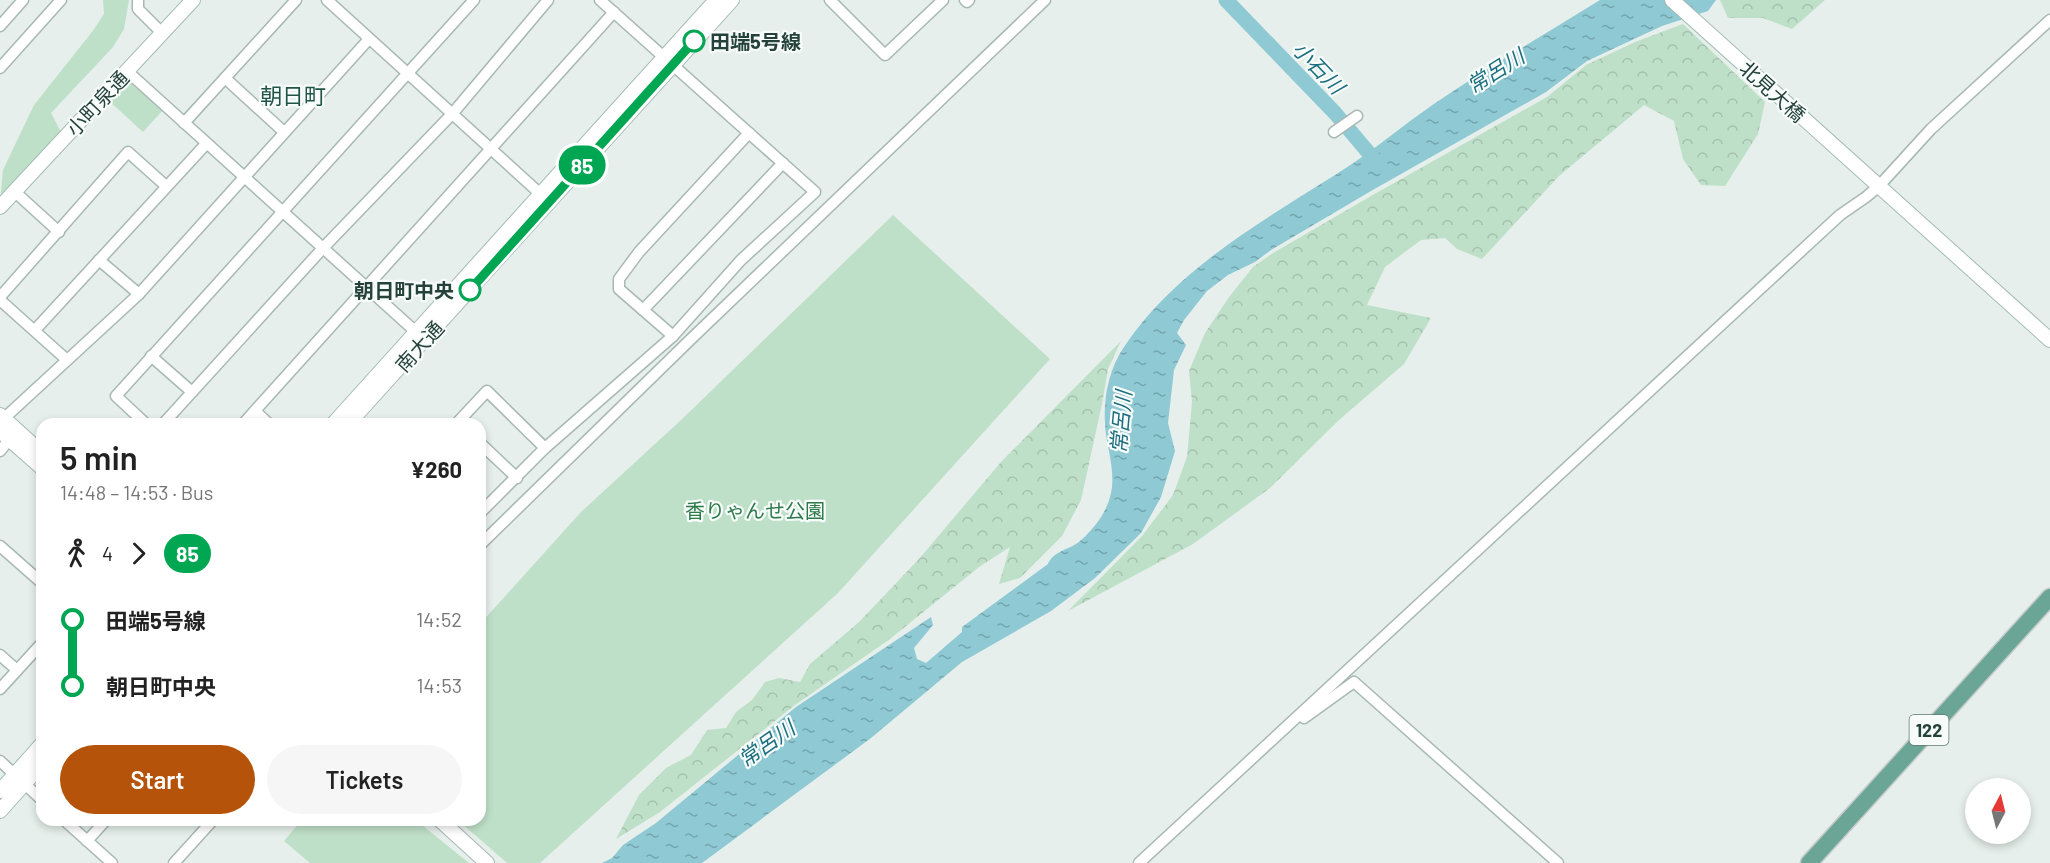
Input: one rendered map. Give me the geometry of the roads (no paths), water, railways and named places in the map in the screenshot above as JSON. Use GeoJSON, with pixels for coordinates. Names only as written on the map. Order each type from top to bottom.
{"type":"FeatureCollection","features":[{"type":"Feature","properties":{"kind":"main road","name":"122"},"geometry":{"type":"LineString","coordinates":[[1809,863],[2050,597]]}},
{"type":"Feature","properties":{"kind":"street"},"geometry":{"type":"LineString","coordinates":[[0,26],[24,0]]}},
{"type":"Feature","properties":{"kind":"street"},"geometry":{"type":"LineString","coordinates":[[0,68],[60,0]]}},
{"type":"Feature","properties":{"kind":"street"},"geometry":{"type":"LineString","coordinates":[[138,0],[138,9],[162,33]]}},
{"type":"Feature","properties":{"kind":"street","name":"小町泉通"},"geometry":{"type":"LineString","coordinates":[[0,207],[193,0]]}},
{"type":"Feature","properties":{"kind":"street"},"geometry":{"type":"LineString","coordinates":[[184,123],[296,0]]}},
{"type":"Feature","properties":{"kind":"street"},"geometry":{"type":"LineString","coordinates":[[327,0],[545,197]]}},
{"type":"Feature","properties":{"kind":"street"},"geometry":{"type":"LineString","coordinates":[[140,418],[116,396],[474,0]]}},
{"type":"Feature","properties":{"kind":"street"},"geometry":{"type":"LineString","coordinates":[[168,418],[323,248],[453,113],[548,0]]}},
{"type":"Feature","properties":{"kind":"street"},"geometry":{"type":"LineString","coordinates":[[486,507],[545,448],[673,336],[741,261],[814,192],[600,0]]}},
{"type":"Feature","properties":{"kind":"street","name":"南大通"},"geometry":{"type":"LineString","coordinates":[[353,418],[545,197],[668,61],[716,0]]}},
{"type":"Feature","properties":{"kind":"street","name":"南大通"},"geometry":{"type":"LineString","coordinates":[[668,61],[732,0]]}},
{"type":"Feature","properties":{"kind":"street"},"geometry":{"type":"LineString","coordinates":[[830,0],[885,55],[941,1]]}},
{"type":"Feature","properties":{"kind":"street"},"geometry":{"type":"LineString","coordinates":[[486,539],[683,346],[1045,0]]}},
{"type":"Feature","properties":{"kind":"street","name":"北見大橋"},"geometry":{"type":"LineString","coordinates":[[1672,0],[2050,340]]}},
{"type":"Feature","properties":{"kind":"street"},"geometry":{"type":"LineString","coordinates":[[249,418],[614,12]]}},
{"type":"Feature","properties":{"kind":"street"},"geometry":{"type":"LineString","coordinates":[[1139,863],[1840,215],[1866,197],[1931,129],[2050,20]]}},
{"type":"Feature","properties":{"kind":"street"},"geometry":{"type":"LineString","coordinates":[[0,451],[5,426],[67,360],[139,294],[369,39]]}},
{"type":"Feature","properties":{"kind":"street"},"geometry":{"type":"LineString","coordinates":[[127,71],[416,332]]}},
{"type":"Feature","properties":{"kind":"street"},"geometry":{"type":"LineString","coordinates":[[225,78],[284,132]]}},
{"type":"Feature","properties":{"kind":"street"},"geometry":{"type":"LineString","coordinates":[[1334,132],[1357,116]]}},
{"type":"Feature","properties":{"kind":"street"},"geometry":{"type":"LineString","coordinates":[[673,336],[619,289],[619,279],[639,252],[749,133]]}},
{"type":"Feature","properties":{"kind":"street"},"geometry":{"type":"LineString","coordinates":[[35,330],[206,144]]}},
{"type":"Feature","properties":{"kind":"street"},"geometry":{"type":"LineString","coordinates":[[67,360],[0,298],[128,152],[166,186]]}},
{"type":"Feature","properties":{"kind":"street"},"geometry":{"type":"LineString","coordinates":[[643,310],[783,163]]}},
{"type":"Feature","properties":{"kind":"street"},"geometry":{"type":"LineString","coordinates":[[14,192],[59,232]]}},
{"type":"Feature","properties":{"kind":"street","name":"南大通"},"geometry":{"type":"LineString","coordinates":[[338,418],[416,332],[545,197]]}},
{"type":"Feature","properties":{"kind":"street"},"geometry":{"type":"LineString","coordinates":[[99,260],[139,294]]}},
{"type":"Feature","properties":{"kind":"street"},"geometry":{"type":"LineString","coordinates":[[152,356],[192,392]]}},
{"type":"Feature","properties":{"kind":"street"},"geometry":{"type":"LineString","coordinates":[[462,418],[487,391],[545,448]]}},
{"type":"Feature","properties":{"kind":"street"},"geometry":{"type":"LineString","coordinates":[[255,411],[263,418]]}},
{"type":"Feature","properties":{"kind":"street"},"geometry":{"type":"LineString","coordinates":[[5,426],[36,449]]}},
{"type":"Feature","properties":{"kind":"street"},"geometry":{"type":"LineString","coordinates":[[5,426],[36,461]]}},
{"type":"Feature","properties":{"kind":"street"},"geometry":{"type":"LineString","coordinates":[[486,449],[517,478]]}},
{"type":"Feature","properties":{"kind":"street"},"geometry":{"type":"LineString","coordinates":[[0,546],[36,578]]}},
{"type":"Feature","properties":{"kind":"street"},"geometry":{"type":"LineString","coordinates":[[0,689],[36,649]]}},
{"type":"Feature","properties":{"kind":"street"},"geometry":{"type":"LineString","coordinates":[[0,655],[17,670]]}},
{"type":"Feature","properties":{"kind":"street"},"geometry":{"type":"LineString","coordinates":[[1293,721],[1302,719],[1354,682],[1558,863]]}},
{"type":"Feature","properties":{"kind":"street"},"geometry":{"type":"LineString","coordinates":[[0,811],[36,753]]}},
{"type":"Feature","properties":{"kind":"street"},"geometry":{"type":"LineString","coordinates":[[0,761],[36,795]]}},
{"type":"Feature","properties":{"kind":"street"},"geometry":{"type":"LineString","coordinates":[[0,791],[36,768]]}},
{"type":"Feature","properties":{"kind":"street"},"geometry":{"type":"LineString","coordinates":[[71,826],[111,863]]}},
{"type":"Feature","properties":{"kind":"street"},"geometry":{"type":"LineString","coordinates":[[87,841],[101,826]]}},
{"type":"Feature","properties":{"kind":"street"},"geometry":{"type":"LineString","coordinates":[[174,863],[208,826]]}},
{"type":"Feature","properties":{"kind":"street"},"geometry":{"type":"LineString","coordinates":[[447,826],[487,863]]}},
{"type":"Feature","properties":{"kind":"water","name":"常呂川"},"geometry":{"type":"Polygon","coordinates":[[[1600,0],[1716,0],[1708,11],[1662,26],[1587,61],[1546,92],[1371,191],[1271,250],[1255,262],[1228,275],[1207,291],[1184,320],[1177,333],[1186,345],[1174,370],[1168,423],[1175,451],[1161,497],[1141,533],[1095,578],[1051,611],[962,662],[871,738],[702,863],[602,863],[612,858],[623,845],[656,823],[796,707],[931,617],[933,625],[914,648],[917,659],[926,663],[962,632],[962,627],[1048,564],[1058,553],[1080,541],[1102,515],[1112,489],[1105,400],[1113,367],[1124,347],[1146,318],[1171,291],[1229,244],[1355,162],[1431,106],[1600,0]]]}},
{"type":"Feature","properties":{"kind":"waterway","name":"小石川"},"geometry":{"type":"LineString","coordinates":[[1226,0],[1335,113],[1379,165]]}},
{"type":"Feature","properties":{"kind":"place","name":"田端5号線"},"geometry":{"type":"Point","coordinates":[694,41]}},
{"type":"Feature","properties":{"kind":"place","name":"朝日町中央"},"geometry":{"type":"Point","coordinates":[470,290]}},
{"type":"Feature","properties":{"kind":"district","name":"朝日町"},"geometry":{"type":"Point","coordinates":[293,95]}},
{"type":"Feature","properties":{"kind":"park label","name":"香りゃんせ公園"},"geometry":{"type":"Point","coordinates":[755,510]}}]}
